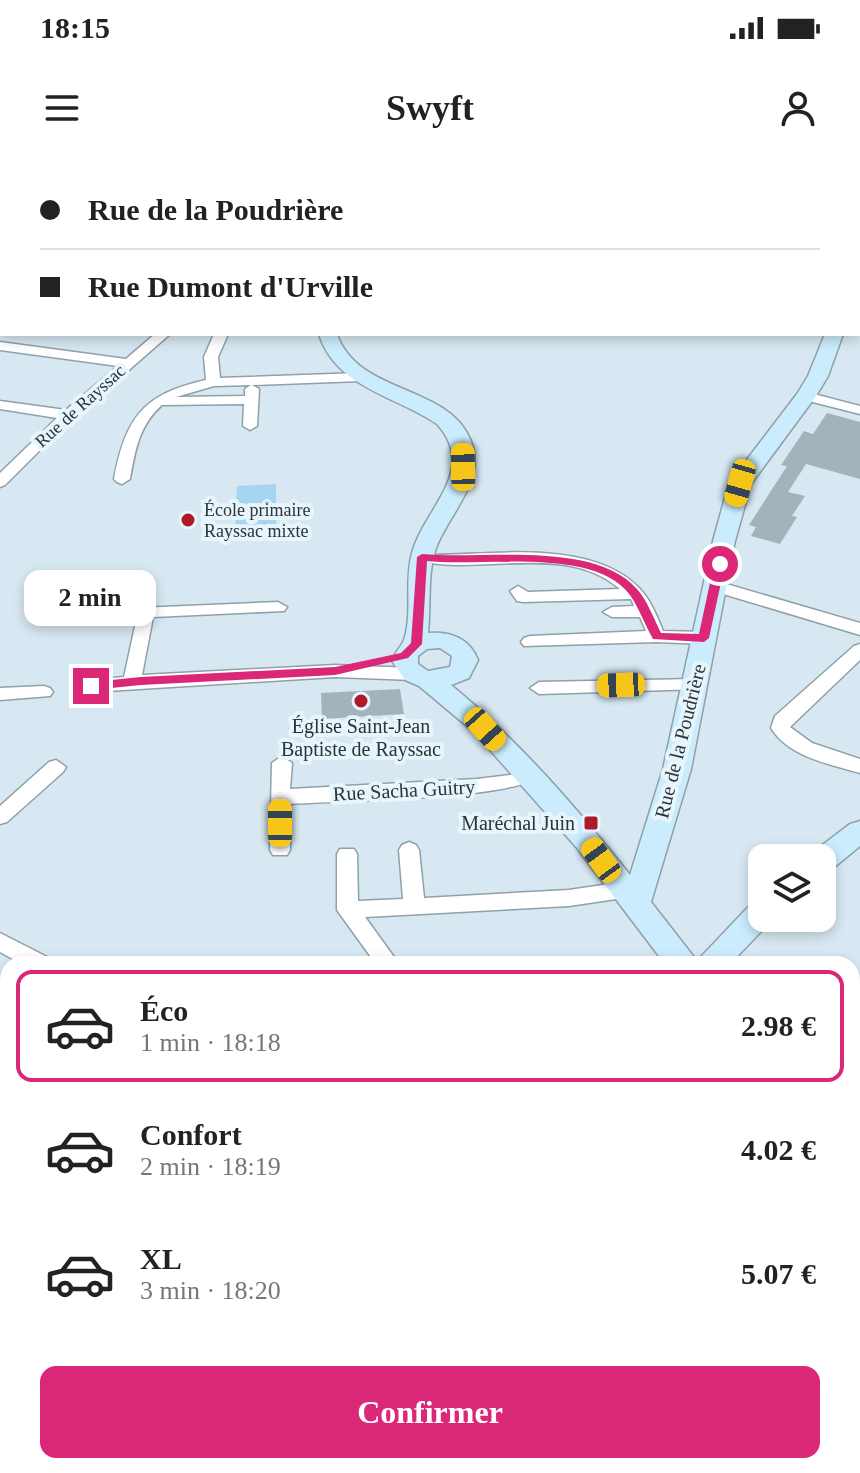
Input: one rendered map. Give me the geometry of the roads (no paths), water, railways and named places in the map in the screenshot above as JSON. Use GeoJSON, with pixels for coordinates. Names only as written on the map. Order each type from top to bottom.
{"type":"FeatureCollection","features":[{"type":"Feature","properties":{"kind":"street","name":"Rue de Rayssac"},"geometry":{"type":"LineString","coordinates":[[0,482],[69,415],[161,336]]}},
{"type":"Feature","properties":{"kind":"street"},"geometry":{"type":"LineString","coordinates":[[214,382],[209,364],[219,336]]}},
{"type":"Feature","properties":{"kind":"street"},"geometry":{"type":"LineString","coordinates":[[329,336],[334,354],[361,377],[411,397],[443,419],[458,435],[463,451],[462,473],[422,557],[415,663]]}},
{"type":"Feature","properties":{"kind":"street","name":"Rue de la Poudrière"},"geometry":{"type":"LineString","coordinates":[[629,898],[653,844],[677,769],[724,541],[740,483],[806,396],[818,376],[833,336]]}},
{"type":"Feature","properties":{"kind":"street"},"geometry":{"type":"LineString","coordinates":[[0,346],[128,363]]}},
{"type":"Feature","properties":{"kind":"street"},"geometry":{"type":"LineString","coordinates":[[122,479],[136,423],[154,402],[180,390],[214,382],[361,377]]}},
{"type":"Feature","properties":{"kind":"street"},"geometry":{"type":"LineString","coordinates":[[250,426],[253,381]]}},
{"type":"Feature","properties":{"kind":"street"},"geometry":{"type":"LineString","coordinates":[[806,396],[860,410]]}},
{"type":"Feature","properties":{"kind":"street"},"geometry":{"type":"LineString","coordinates":[[154,402],[252,400]]}},
{"type":"Feature","properties":{"kind":"street"},"geometry":{"type":"LineString","coordinates":[[0,405],[69,415]]}},
{"type":"Feature","properties":{"kind":"street"},"geometry":{"type":"LineString","coordinates":[[422,557],[447,560],[557,558],[610,574],[635,594],[657,636]]}},
{"type":"Feature","properties":{"kind":"street"},"geometry":{"type":"LineString","coordinates":[[716,586],[860,629]]}},
{"type":"Feature","properties":{"kind":"street"},"geometry":{"type":"LineString","coordinates":[[518,591],[523,597],[635,594]]}},
{"type":"Feature","properties":{"kind":"street"},"geometry":{"type":"LineString","coordinates":[[132,682],[145,612],[278,607]]}},
{"type":"Feature","properties":{"kind":"street"},"geometry":{"type":"LineString","coordinates":[[419,609],[444,641],[465,654],[459,681],[483,726]]}},
{"type":"Feature","properties":{"kind":"street"},"geometry":{"type":"LineString","coordinates":[[612,612],[645,611]]}},
{"type":"Feature","properties":{"kind":"street"},"geometry":{"type":"LineString","coordinates":[[530,642],[657,636],[704,638]]}},
{"type":"Feature","properties":{"kind":"street"},"geometry":{"type":"LineString","coordinates":[[91,686],[415,663],[444,641]]}},
{"type":"Feature","properties":{"kind":"street"},"geometry":{"type":"LineString","coordinates":[[860,650],[782,721],[780,728],[785,737],[860,766]]}},
{"type":"Feature","properties":{"kind":"street"},"geometry":{"type":"LineString","coordinates":[[415,663],[446,679],[460,672]]}},
{"type":"Feature","properties":{"kind":"street"},"geometry":{"type":"LineString","coordinates":[[415,663],[483,726],[601,860],[676,956]]}},
{"type":"Feature","properties":{"kind":"street"},"geometry":{"type":"LineString","coordinates":[[539,688],[695,685]]}},
{"type":"Feature","properties":{"kind":"street"},"geometry":{"type":"LineString","coordinates":[[0,694],[44,692]]}},
{"type":"Feature","properties":{"kind":"street"},"geometry":{"type":"LineString","coordinates":[[280,850],[282,763]]}},
{"type":"Feature","properties":{"kind":"street"},"geometry":{"type":"LineString","coordinates":[[0,817],[56,767]]}},
{"type":"Feature","properties":{"kind":"street","name":"Rue Sacha Guitry"},"geometry":{"type":"LineString","coordinates":[[280,797],[477,786],[527,776]]}},
{"type":"Feature","properties":{"kind":"street"},"geometry":{"type":"LineString","coordinates":[[836,850],[860,831]]}},
{"type":"Feature","properties":{"kind":"street","name":"Rue de la Poudrière"},"geometry":{"type":"LineString","coordinates":[[601,860],[653,844]]}},
{"type":"Feature","properties":{"kind":"street"},"geometry":{"type":"LineString","coordinates":[[409,850],[414,905]]}},
{"type":"Feature","properties":{"kind":"street"},"geometry":{"type":"LineString","coordinates":[[347,854],[348,910],[382,956]]}},
{"type":"Feature","properties":{"kind":"street"},"geometry":{"type":"LineString","coordinates":[[348,910],[569,898],[629,898]]}},
{"type":"Feature","properties":{"kind":"street"},"geometry":{"type":"LineString","coordinates":[[719,956],[748,926]]}},
{"type":"Feature","properties":{"kind":"street"},"geometry":{"type":"LineString","coordinates":[[0,942],[26,956]]}},
{"type":"Feature","properties":{"kind":"place","name":"École primaire Rayssac mixte"},"geometry":{"type":"Point","coordinates":[188,520]}},
{"type":"Feature","properties":{"kind":"place","name":"Église Saint-Jean Baptiste de Rayssac"},"geometry":{"type":"Point","coordinates":[361,701]}},
{"type":"Feature","properties":{"kind":"place","name":"Maréchal Juin"},"geometry":{"type":"Point","coordinates":[591,823]}}]}
